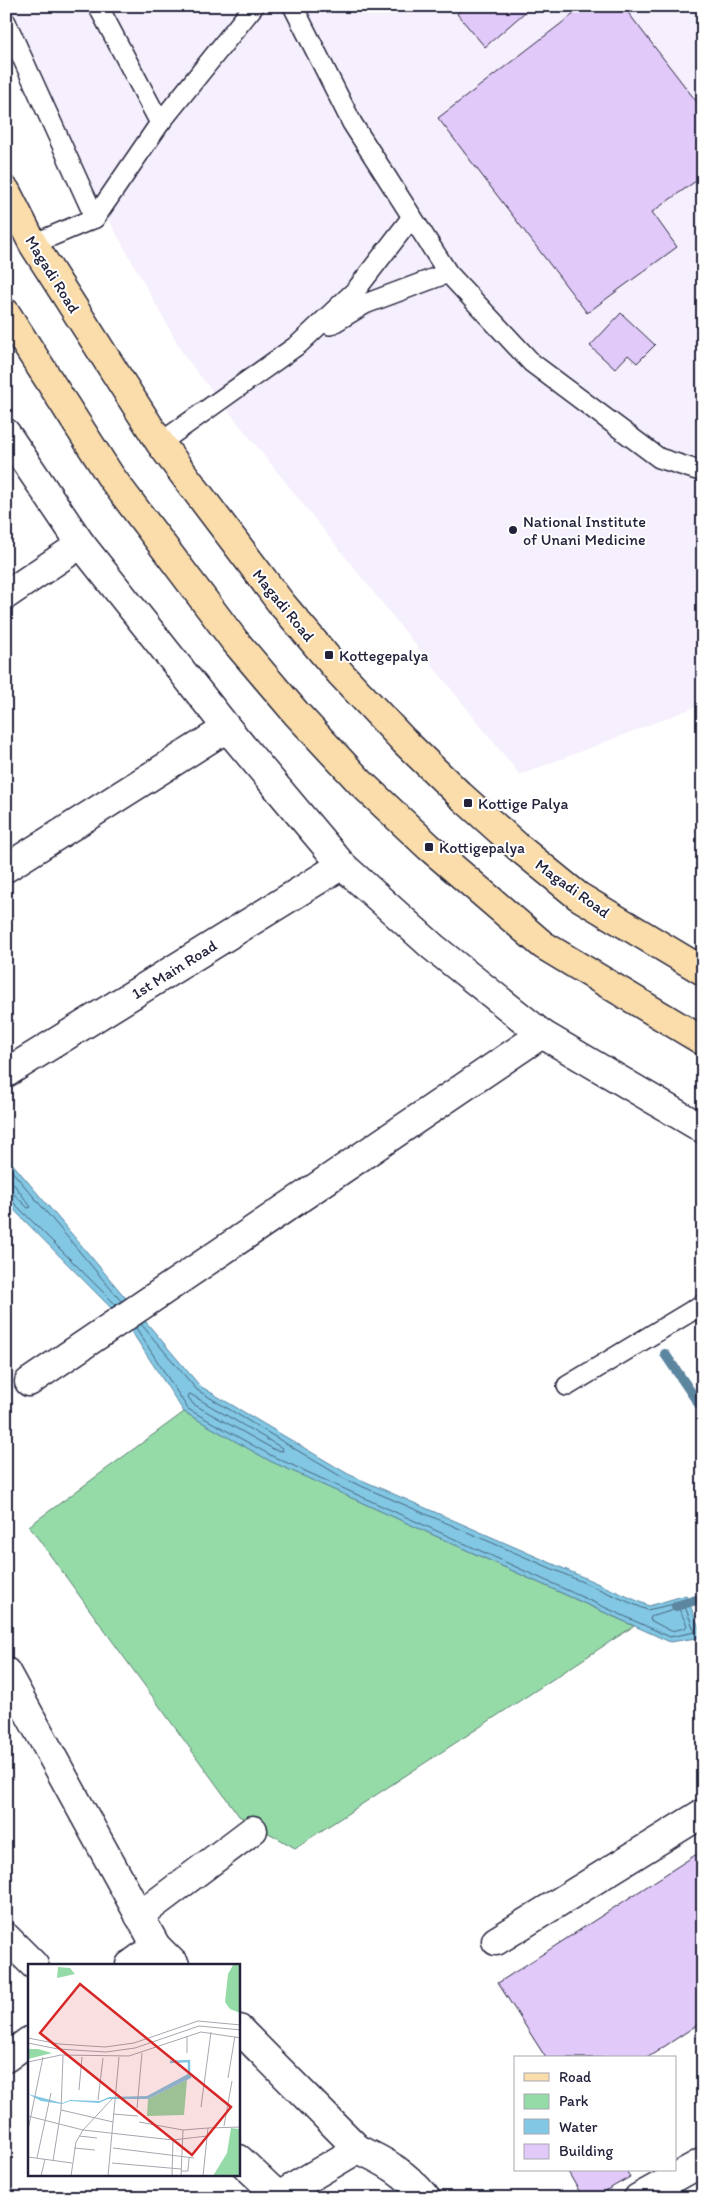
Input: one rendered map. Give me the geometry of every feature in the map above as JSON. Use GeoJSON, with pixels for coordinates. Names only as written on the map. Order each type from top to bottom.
{"type":"FeatureCollection","features":[{"type":"Feature","properties":{"kind":"main road","name":"Magadi Road"},"geometry":{"type":"LineString","coordinates":[[6,191],[33,244],[160,443],[281,603],[341,674],[404,741],[518,847],[578,896],[703,971]]}},
{"type":"Feature","properties":{"kind":"main road"},"geometry":{"type":"LineString","coordinates":[[6,313],[111,477],[234,640],[296,714],[361,783],[424,843],[543,945],[703,1041]]}},
{"type":"Feature","properties":{"kind":"street"},"geometry":{"type":"LineString","coordinates":[[6,433],[81,544],[227,728],[342,865],[433,947],[542,1034],[703,1129]]}},
{"type":"Feature","properties":{"kind":"street"},"geometry":{"type":"LineString","coordinates":[[6,595],[81,544]]}},
{"type":"Feature","properties":{"kind":"street"},"geometry":{"type":"LineString","coordinates":[[6,868],[227,728]]}},
{"type":"Feature","properties":{"kind":"street","name":"1st Main Road"},"geometry":{"type":"LineString","coordinates":[[6,1073],[342,865]]}},
{"type":"Feature","properties":{"kind":"street"},"geometry":{"type":"LineString","coordinates":[[29,1382],[542,1034]]}},
{"type":"Feature","properties":{"kind":"street"},"geometry":{"type":"LineString","coordinates":[[6,1672],[156,1946],[174,1964]]}},
{"type":"Feature","properties":{"kind":"street"},"geometry":{"type":"LineString","coordinates":[[496,1941],[703,1813]]}},
{"type":"Feature","properties":{"kind":"street"},"geometry":{"type":"LineString","coordinates":[[139,1916],[253,1830]]}},
{"type":"Feature","properties":{"kind":"street"},"geometry":{"type":"LineString","coordinates":[[6,1937],[33,1964]]}},
{"type":"Feature","properties":{"kind":"street"},"geometry":{"type":"LineString","coordinates":[[131,1964],[156,1946]]}},
{"type":"Feature","properties":{"kind":"street"},"geometry":{"type":"LineString","coordinates":[[240,2030],[358,2149],[386,2162],[413,2181],[426,2198]]}},
{"type":"Feature","properties":{"kind":"street"},"geometry":{"type":"LineString","coordinates":[[6,2058],[28,2042]]}},
{"type":"Feature","properties":{"kind":"street"},"geometry":{"type":"LineString","coordinates":[[240,2160],[276,2197],[358,2149]]}},
{"type":"Feature","properties":{"kind":"street"},"geometry":{"type":"LineString","coordinates":[[638,2198],[703,2162]]}},
{"type":"Feature","properties":{"kind":"lane"},"geometry":{"type":"LineString","coordinates":[[98,6],[160,124]]}},
{"type":"Feature","properties":{"kind":"lane"},"geometry":{"type":"LineString","coordinates":[[33,244],[95,218],[160,124],[254,6]]}},
{"type":"Feature","properties":{"kind":"lane"},"geometry":{"type":"LineString","coordinates":[[293,6],[352,123],[448,273],[532,363],[659,458],[703,472]]}},
{"type":"Feature","properties":{"kind":"lane"},"geometry":{"type":"LineString","coordinates":[[6,22],[95,218]]}},
{"type":"Feature","properties":{"kind":"lane"},"geometry":{"type":"LineString","coordinates":[[299,344],[356,290],[412,216]]}},
{"type":"Feature","properties":{"kind":"lane"},"geometry":{"type":"LineString","coordinates":[[160,443],[299,344],[365,304],[448,273]]}},
{"type":"Feature","properties":{"kind":"lane"},"geometry":{"type":"LineString","coordinates":[[567,1386],[703,1304]]}},
{"type":"Feature","properties":{"kind":"shaded area","name":"National Institute of Unani Medicine"},"geometry":{"type":"Polygon","coordinates":[[[9,6],[703,6],[703,704],[520,775],[185,357],[91,188],[9,6]]]}},
{"type":"Feature","properties":{"kind":"green space"},"geometry":{"type":"Polygon","coordinates":[[[184,1412],[270,1461],[634,1626],[295,1848],[239,1816],[29,1526],[184,1412]]]}},
{"type":"Feature","properties":{"kind":"water"},"geometry":{"type":"Polygon","coordinates":[[[6,1156],[200,1386],[348,1474],[649,1606],[686,1595],[703,1637],[670,1642],[270,1461],[184,1412],[126,1323],[6,1202],[6,1156]]]}},
{"type":"Feature","properties":{"kind":"building"},"geometry":{"type":"Polygon","coordinates":[[[466,6],[532,6],[485,47],[457,14],[466,6]]]}},
{"type":"Feature","properties":{"kind":"building"},"geometry":{"type":"Polygon","coordinates":[[[584,6],[623,6],[703,110],[703,176],[652,212],[677,247],[587,313],[438,118],[584,6]]]}},
{"type":"Feature","properties":{"kind":"building"},"geometry":{"type":"Polygon","coordinates":[[[621,313],[655,345],[637,363],[628,355],[615,369],[590,346],[621,313]]]}},
{"type":"Feature","properties":{"kind":"building"},"geometry":{"type":"Polygon","coordinates":[[[703,1850],[703,2021],[650,2056],[545,2056],[498,1983],[703,1850]]]}},
{"type":"Feature","properties":{"kind":"building"},"geometry":{"type":"Polygon","coordinates":[[[568,2172],[627,2172],[630,2177],[593,2198],[583,2198],[568,2172]]]}},
{"type":"Feature","properties":{"kind":"waterway"},"geometry":{"type":"LineString","coordinates":[[665,1354],[703,1410]]}},
{"type":"Feature","properties":{"kind":"waterway"},"geometry":{"type":"LineString","coordinates":[[676,1606],[703,1598]]}},
{"type":"Feature","properties":{"kind":"place","name":"National Institute of Unani Medicine"},"geometry":{"type":"Point","coordinates":[513,530]}},
{"type":"Feature","properties":{"kind":"place","name":"Kottegepalya"},"geometry":{"type":"Point","coordinates":[329,655]}},
{"type":"Feature","properties":{"kind":"place","name":"Kottige Palya"},"geometry":{"type":"Point","coordinates":[468,803]}},
{"type":"Feature","properties":{"kind":"place","name":"Kottigepalya"},"geometry":{"type":"Point","coordinates":[429,847]}}]}
